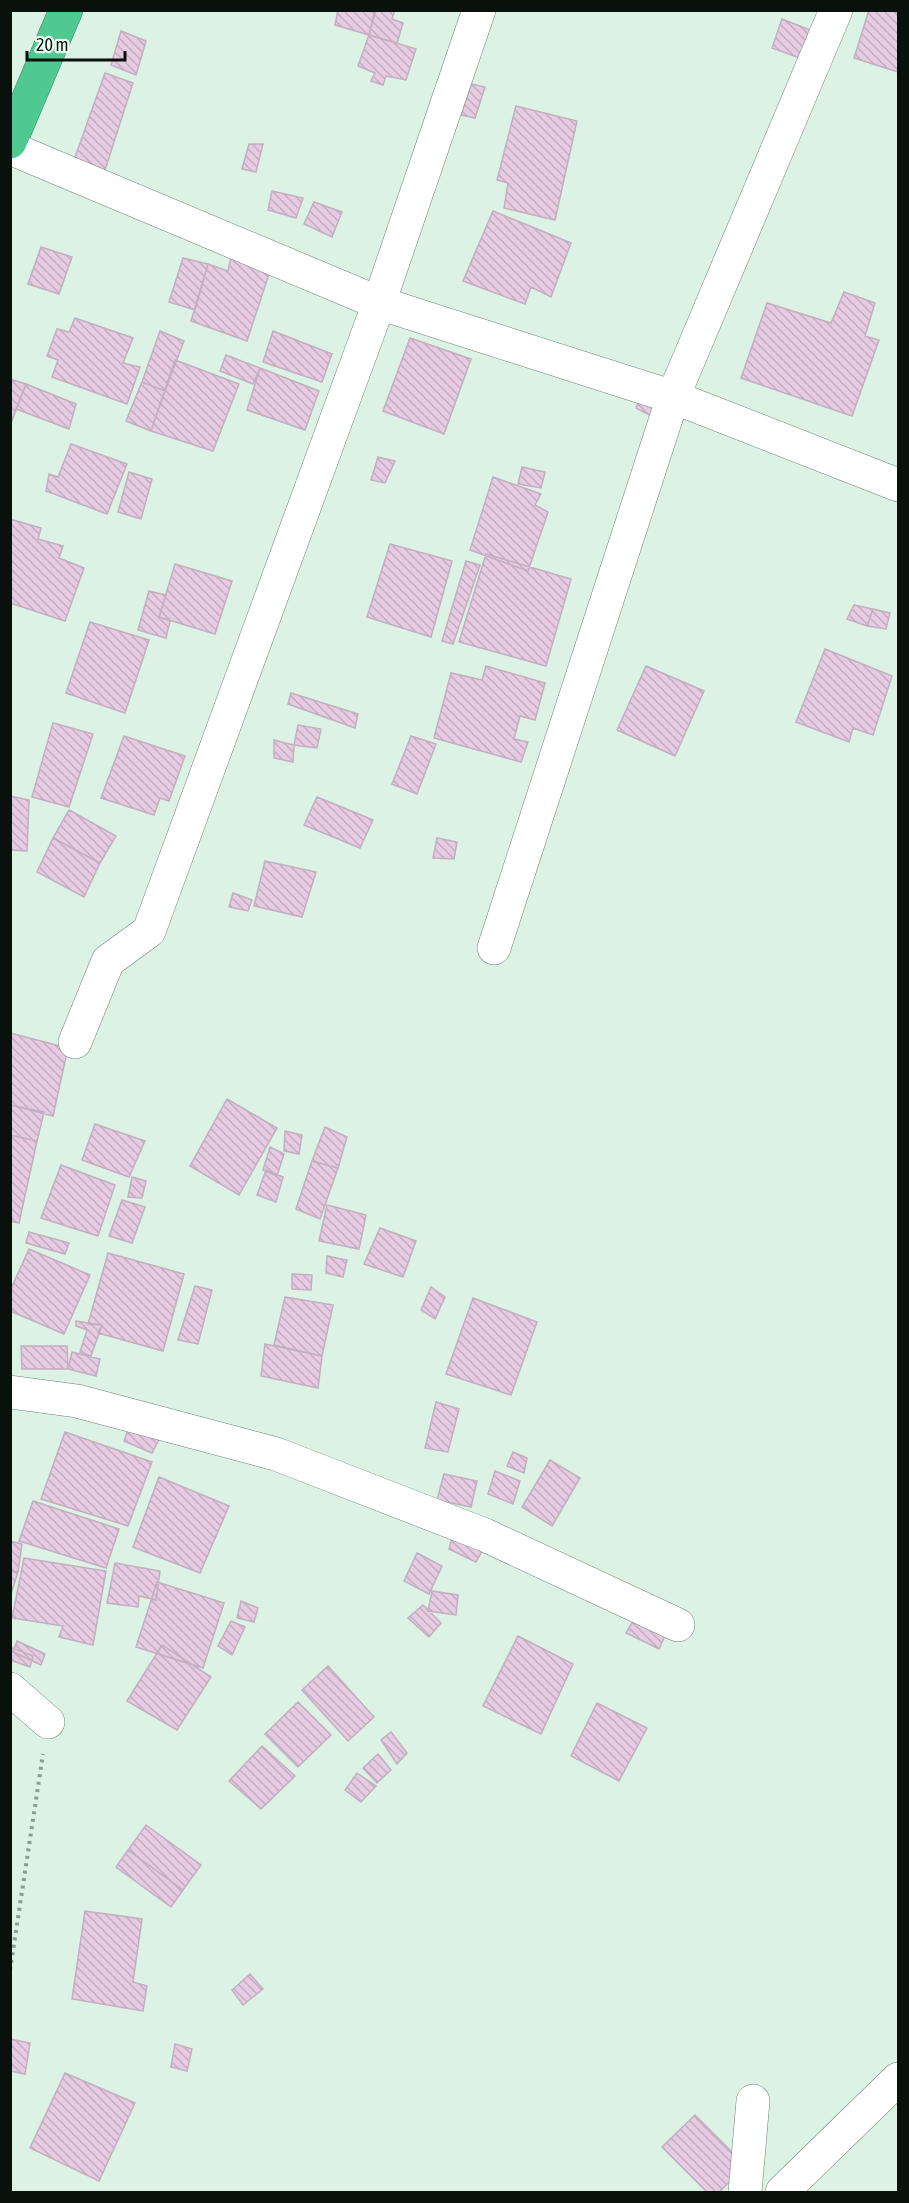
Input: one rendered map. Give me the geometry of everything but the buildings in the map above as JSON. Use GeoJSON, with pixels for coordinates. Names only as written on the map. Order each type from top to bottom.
{"type":"FeatureCollection","features":[{"type":"Feature","properties":{"kind":"highway"},"geometry":{"type":"LineString","coordinates":[[10,142],[66,10]]}},
{"type":"Feature","properties":{"kind":"street"},"geometry":{"type":"LineString","coordinates":[[75,1042],[108,961],[149,931],[379,303],[479,10]]}},
{"type":"Feature","properties":{"kind":"street"},"geometry":{"type":"LineString","coordinates":[[494,948],[673,397],[836,10]]}},
{"type":"Feature","properties":{"kind":"street"},"geometry":{"type":"LineString","coordinates":[[10,148],[379,303],[673,397],[898,485]]}},
{"type":"Feature","properties":{"kind":"street"},"geometry":{"type":"LineString","coordinates":[[10,1392],[77,1401],[276,1454],[485,1535],[678,1626]]}},
{"type":"Feature","properties":{"kind":"street"},"geometry":{"type":"LineString","coordinates":[[10,1689],[48,1722]]}},
{"type":"Feature","properties":{"kind":"street"},"geometry":{"type":"LineString","coordinates":[[782,2193],[898,2079]]}},
{"type":"Feature","properties":{"kind":"street"},"geometry":{"type":"LineString","coordinates":[[745,2193],[753,2102]]}},
{"type":"Feature","properties":{"kind":"path"},"geometry":{"type":"LineString","coordinates":[[10,1970],[48,1722]]}}]}
